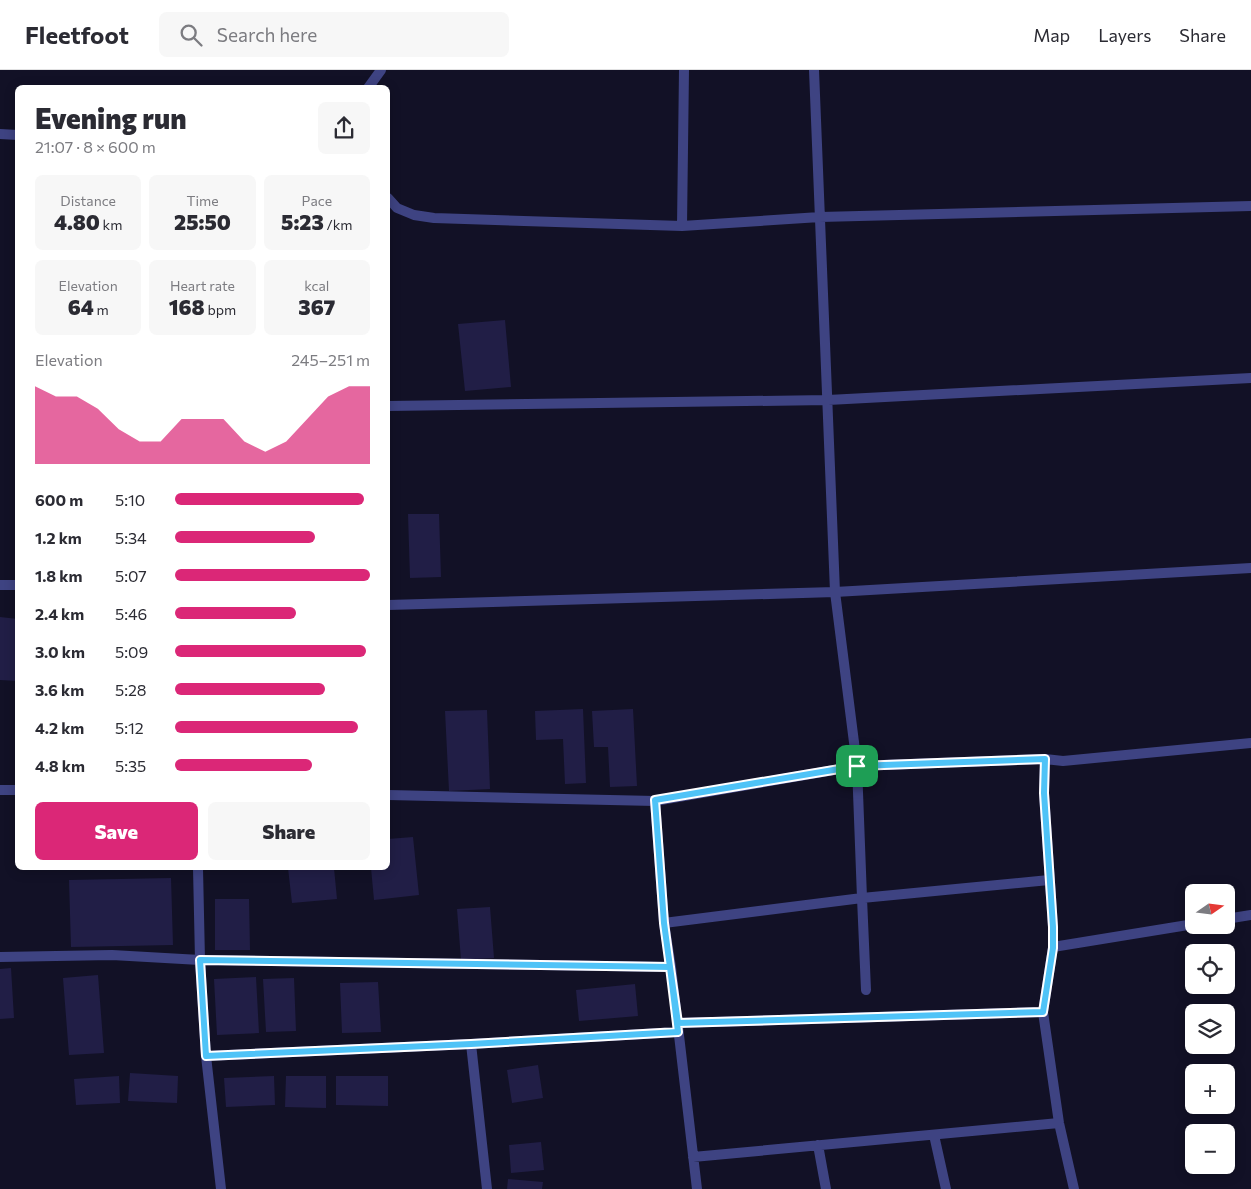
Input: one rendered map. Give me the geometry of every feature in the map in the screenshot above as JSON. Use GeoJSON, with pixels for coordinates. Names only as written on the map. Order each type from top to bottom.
{"type":"FeatureCollection","features":[{"type":"Feature","properties":{"kind":"street"},"geometry":{"type":"LineString","coordinates":[[370,85],[381,70]]}},
{"type":"Feature","properties":{"kind":"street"},"geometry":{"type":"LineString","coordinates":[[682,226],[684,70]]}},
{"type":"Feature","properties":{"kind":"street"},"geometry":{"type":"LineString","coordinates":[[814,70],[835,592],[857,766],[866,990]]}},
{"type":"Feature","properties":{"kind":"street"},"geometry":{"type":"LineString","coordinates":[[0,134],[15,135]]}},
{"type":"Feature","properties":{"kind":"street"},"geometry":{"type":"LineString","coordinates":[[390,200],[398,208],[414,215],[434,218],[682,226],[820,217],[1251,206]]}},
{"type":"Feature","properties":{"kind":"street"},"geometry":{"type":"LineString","coordinates":[[390,406],[828,400],[1251,378]]}},
{"type":"Feature","properties":{"kind":"street"},"geometry":{"type":"LineString","coordinates":[[390,605],[835,592],[1251,568]]}},
{"type":"Feature","properties":{"kind":"street"},"geometry":{"type":"LineString","coordinates":[[0,585],[15,586]]}},
{"type":"Feature","properties":{"kind":"street"},"geometry":{"type":"LineString","coordinates":[[390,795],[655,800],[857,766],[1045,759],[1063,761],[1251,743]]}},
{"type":"Feature","properties":{"kind":"street"},"geometry":{"type":"LineString","coordinates":[[1045,759],[1044,793],[1053,948],[1043,1012],[1059,1123],[1074,1189]]}},
{"type":"Feature","properties":{"kind":"street"},"geometry":{"type":"LineString","coordinates":[[0,790],[15,790]]}},
{"type":"Feature","properties":{"kind":"street"},"geometry":{"type":"LineString","coordinates":[[655,800],[664,923],[697,1189]]}},
{"type":"Feature","properties":{"kind":"street"},"geometry":{"type":"LineString","coordinates":[[198,870],[200,960],[206,1056],[221,1189]]}},
{"type":"Feature","properties":{"kind":"street"},"geometry":{"type":"LineString","coordinates":[[664,923],[862,898],[1049,880]]}},
{"type":"Feature","properties":{"kind":"street"},"geometry":{"type":"LineString","coordinates":[[1235,918],[1251,915]]}},
{"type":"Feature","properties":{"kind":"street"},"geometry":{"type":"LineString","coordinates":[[1053,948],[1185,926]]}},
{"type":"Feature","properties":{"kind":"street"},"geometry":{"type":"LineString","coordinates":[[0,957],[112,955],[200,960],[670,967]]}},
{"type":"Feature","properties":{"kind":"street"},"geometry":{"type":"LineString","coordinates":[[206,1056],[471,1044],[678,1028],[1043,1012]]}},
{"type":"Feature","properties":{"kind":"street"},"geometry":{"type":"LineString","coordinates":[[471,1044],[487,1189]]}},
{"type":"Feature","properties":{"kind":"street"},"geometry":{"type":"LineString","coordinates":[[693,1157],[1059,1123]]}},
{"type":"Feature","properties":{"kind":"street"},"geometry":{"type":"LineString","coordinates":[[934,1135],[946,1189]]}},
{"type":"Feature","properties":{"kind":"street"},"geometry":{"type":"LineString","coordinates":[[818,1145],[826,1189]]}},
{"type":"Feature","properties":{"kind":"building"},"geometry":{"type":"Polygon","coordinates":[[[505,320],[511,387],[465,391],[458,324],[505,320]]]}},
{"type":"Feature","properties":{"kind":"building"},"geometry":{"type":"Polygon","coordinates":[[[408,514],[439,514],[441,577],[410,578],[408,514]]]}},
{"type":"Feature","properties":{"kind":"building"},"geometry":{"type":"Polygon","coordinates":[[[0,617],[15,619],[15,681],[0,680],[0,617]]]}},
{"type":"Feature","properties":{"kind":"building"},"geometry":{"type":"Polygon","coordinates":[[[583,709],[586,783],[565,784],[563,739],[536,740],[535,711],[583,709]]]}},
{"type":"Feature","properties":{"kind":"building"},"geometry":{"type":"Polygon","coordinates":[[[633,709],[637,786],[610,787],[608,747],[594,747],[592,711],[633,709]]]}},
{"type":"Feature","properties":{"kind":"building"},"geometry":{"type":"Polygon","coordinates":[[[487,710],[490,789],[449,791],[445,711],[487,710]]]}},
{"type":"Feature","properties":{"kind":"building"},"geometry":{"type":"Polygon","coordinates":[[[413,837],[419,895],[374,900],[371,870],[390,870],[390,839],[413,837]]]}},
{"type":"Feature","properties":{"kind":"building"},"geometry":{"type":"Polygon","coordinates":[[[288,870],[334,870],[337,899],[292,903],[288,870]]]}},
{"type":"Feature","properties":{"kind":"building"},"geometry":{"type":"Polygon","coordinates":[[[171,878],[173,945],[71,947],[69,880],[171,878]]]}},
{"type":"Feature","properties":{"kind":"building"},"geometry":{"type":"Polygon","coordinates":[[[215,899],[249,899],[250,950],[215,950],[215,899]]]}},
{"type":"Feature","properties":{"kind":"building"},"geometry":{"type":"Polygon","coordinates":[[[490,907],[494,958],[461,960],[457,909],[490,907]]]}},
{"type":"Feature","properties":{"kind":"building"},"geometry":{"type":"Polygon","coordinates":[[[11,968],[14,1018],[0,1019],[0,969],[11,968]]]}},
{"type":"Feature","properties":{"kind":"building"},"geometry":{"type":"Polygon","coordinates":[[[98,975],[104,1053],[69,1055],[63,978],[98,975]]]}},
{"type":"Feature","properties":{"kind":"building"},"geometry":{"type":"Polygon","coordinates":[[[256,977],[259,1033],[217,1035],[214,979],[256,977]]]}},
{"type":"Feature","properties":{"kind":"building"},"geometry":{"type":"Polygon","coordinates":[[[294,978],[296,1031],[266,1032],[263,979],[294,978]]]}},
{"type":"Feature","properties":{"kind":"building"},"geometry":{"type":"Polygon","coordinates":[[[378,982],[381,1032],[342,1033],[340,983],[378,982]]]}},
{"type":"Feature","properties":{"kind":"building"},"geometry":{"type":"Polygon","coordinates":[[[635,984],[638,1016],[579,1021],[576,990],[635,984]]]}},
{"type":"Feature","properties":{"kind":"building"},"geometry":{"type":"Polygon","coordinates":[[[538,1065],[543,1098],[512,1103],[507,1070],[538,1065]]]}},
{"type":"Feature","properties":{"kind":"building"},"geometry":{"type":"Polygon","coordinates":[[[130,1073],[178,1076],[177,1103],[128,1101],[130,1073]]]}},
{"type":"Feature","properties":{"kind":"building"},"geometry":{"type":"Polygon","coordinates":[[[119,1076],[120,1103],[76,1105],[74,1079],[119,1076]]]}},
{"type":"Feature","properties":{"kind":"building"},"geometry":{"type":"Polygon","coordinates":[[[274,1076],[275,1105],[226,1107],[224,1078],[274,1076]]]}},
{"type":"Feature","properties":{"kind":"building"},"geometry":{"type":"Polygon","coordinates":[[[286,1076],[326,1076],[326,1108],[285,1107],[286,1076]]]}},
{"type":"Feature","properties":{"kind":"building"},"geometry":{"type":"Polygon","coordinates":[[[336,1076],[388,1076],[388,1106],[336,1105],[336,1076]]]}},
{"type":"Feature","properties":{"kind":"building"},"geometry":{"type":"Polygon","coordinates":[[[541,1142],[544,1170],[511,1173],[509,1145],[541,1142]]]}},
{"type":"Feature","properties":{"kind":"building"},"geometry":{"type":"Polygon","coordinates":[[[508,1179],[543,1182],[542,1189],[507,1189],[508,1179]]]}},
{"type":"Feature","properties":{"kind":"route"},"geometry":{"type":"LineString","coordinates":[[857,766],[655,800],[664,923],[670,967],[678,1032],[206,1056],[200,960],[670,967],[678,1023],[1043,1012],[1053,948],[1044,793],[1045,759],[857,766]]}}]}
